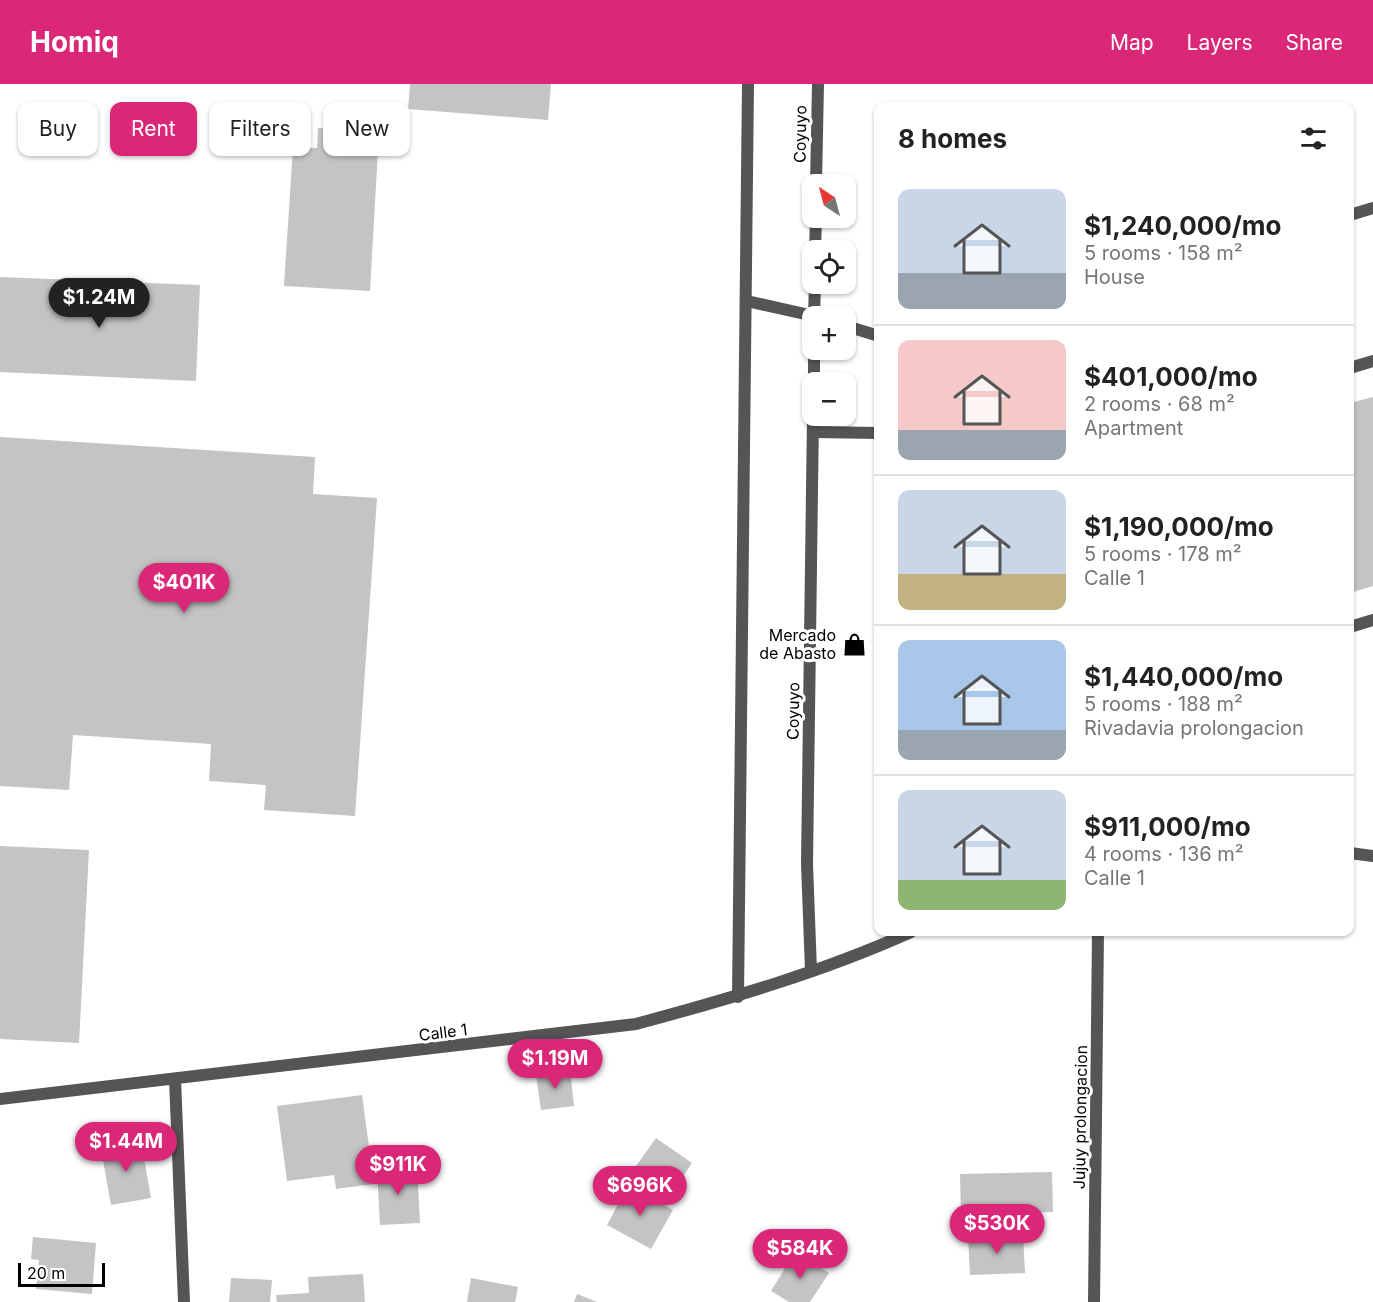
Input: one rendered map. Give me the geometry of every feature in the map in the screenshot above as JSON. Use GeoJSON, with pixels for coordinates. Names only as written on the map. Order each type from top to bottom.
{"type":"FeatureCollection","features":[{"type":"Feature","properties":{"kind":"street"},"geometry":{"type":"LineString","coordinates":[[738,997],[748,84]]}},
{"type":"Feature","properties":{"kind":"street","name":"Coyuyo"},"geometry":{"type":"LineString","coordinates":[[816,174],[818,84]]}},
{"type":"Feature","properties":{"kind":"street"},"geometry":{"type":"LineString","coordinates":[[1354,214],[1373,208]]}},
{"type":"Feature","properties":{"kind":"street"},"geometry":{"type":"LineString","coordinates":[[747,301],[802,313]]}},
{"type":"Feature","properties":{"kind":"street"},"geometry":{"type":"LineString","coordinates":[[856,329],[874,334]]}},
{"type":"Feature","properties":{"kind":"street"},"geometry":{"type":"LineString","coordinates":[[1354,367],[1373,362]]}},
{"type":"Feature","properties":{"kind":"street","name":"Coyuyo"},"geometry":{"type":"LineString","coordinates":[[811,971],[807,864],[813,426]]}},
{"type":"Feature","properties":{"kind":"street"},"geometry":{"type":"LineString","coordinates":[[813,432],[874,433]]}},
{"type":"Feature","properties":{"kind":"street"},"geometry":{"type":"LineString","coordinates":[[1354,626],[1373,620]]}},
{"type":"Feature","properties":{"kind":"street"},"geometry":{"type":"LineString","coordinates":[[1354,854],[1373,856]]}},
{"type":"Feature","properties":{"kind":"street","name":"Calle 1"},"geometry":{"type":"LineString","coordinates":[[0,1100],[636,1024],[738,997],[901,936]]}},
{"type":"Feature","properties":{"kind":"street","name":"Jujuy prolongacion"},"geometry":{"type":"LineString","coordinates":[[1094,1302],[1098,936]]}},
{"type":"Feature","properties":{"kind":"street"},"geometry":{"type":"LineString","coordinates":[[175,1079],[184,1302]]}},
{"type":"Feature","properties":{"kind":"building"},"geometry":{"type":"Polygon","coordinates":[[[410,84],[551,84],[548,120],[410,109],[410,84]]]}},
{"type":"Feature","properties":{"kind":"building"},"geometry":{"type":"Polygon","coordinates":[[[318,128],[323,128],[323,156],[378,156],[370,291],[284,286],[292,156],[311,156],[311,148],[317,148],[318,128]]]}},
{"type":"Feature","properties":{"kind":"building"},"geometry":{"type":"Polygon","coordinates":[[[0,277],[200,285],[196,381],[0,372],[0,277]]]}},
{"type":"Feature","properties":{"kind":"building"},"geometry":{"type":"Polygon","coordinates":[[[1373,397],[1373,586],[1354,592],[1354,402],[1373,397]]]}},
{"type":"Feature","properties":{"kind":"building"},"geometry":{"type":"Polygon","coordinates":[[[0,437],[315,457],[313,494],[377,498],[355,816],[264,810],[266,785],[209,781],[211,744],[73,735],[69,790],[0,786],[0,437]]]}},
{"type":"Feature","properties":{"kind":"building"},"geometry":{"type":"Polygon","coordinates":[[[0,846],[89,850],[79,1043],[0,1039],[0,846]]]}},
{"type":"Feature","properties":{"kind":"building"},"geometry":{"type":"Polygon","coordinates":[[[570,1070],[574,1106],[541,1110],[536,1075],[570,1070]]]}},
{"type":"Feature","properties":{"kind":"building"},"geometry":{"type":"Polygon","coordinates":[[[362,1095],[374,1184],[336,1189],[334,1175],[287,1181],[277,1106],[362,1095]]]}},
{"type":"Feature","properties":{"kind":"building"},"geometry":{"type":"Polygon","coordinates":[[[656,1138],[692,1163],[671,1194],[634,1169],[656,1138]]]}},
{"type":"Feature","properties":{"kind":"building"},"geometry":{"type":"Polygon","coordinates":[[[141,1141],[151,1198],[111,1205],[101,1149],[141,1141]]]}},
{"type":"Feature","properties":{"kind":"building"},"geometry":{"type":"Polygon","coordinates":[[[417,1167],[420,1223],[380,1225],[377,1169],[417,1167]]]}},
{"type":"Feature","properties":{"kind":"building"},"geometry":{"type":"Polygon","coordinates":[[[1052,1172],[1053,1212],[961,1215],[960,1174],[1052,1172]]]}},
{"type":"Feature","properties":{"kind":"building"},"geometry":{"type":"Polygon","coordinates":[[[628,1186],[673,1210],[651,1249],[607,1225],[628,1186]]]}},
{"type":"Feature","properties":{"kind":"building"},"geometry":{"type":"Polygon","coordinates":[[[1023,1234],[1025,1273],[970,1275],[968,1237],[1023,1234]]]}},
{"type":"Feature","properties":{"kind":"building"},"geometry":{"type":"Polygon","coordinates":[[[33,1237],[96,1243],[92,1294],[36,1289],[39,1260],[31,1259],[33,1237]]]}},
{"type":"Feature","properties":{"kind":"building"},"geometry":{"type":"Polygon","coordinates":[[[795,1252],[829,1273],[810,1302],[789,1302],[771,1291],[795,1252]]]}},
{"type":"Feature","properties":{"kind":"building"},"geometry":{"type":"Polygon","coordinates":[[[363,1274],[365,1302],[277,1302],[276,1295],[309,1293],[308,1277],[363,1274]]]}},
{"type":"Feature","properties":{"kind":"building"},"geometry":{"type":"Polygon","coordinates":[[[231,1278],[272,1280],[270,1302],[229,1302],[231,1278]]]}},
{"type":"Feature","properties":{"kind":"building"},"geometry":{"type":"Polygon","coordinates":[[[471,1278],[518,1287],[515,1302],[467,1302],[471,1278]]]}},
{"type":"Feature","properties":{"kind":"building"},"geometry":{"type":"Polygon","coordinates":[[[577,1294],[597,1302],[574,1302],[577,1294]]]}},
{"type":"Feature","properties":{"kind":"place","name":"Mercado de Abasto"},"geometry":{"type":"Point","coordinates":[854,644]}}]}
